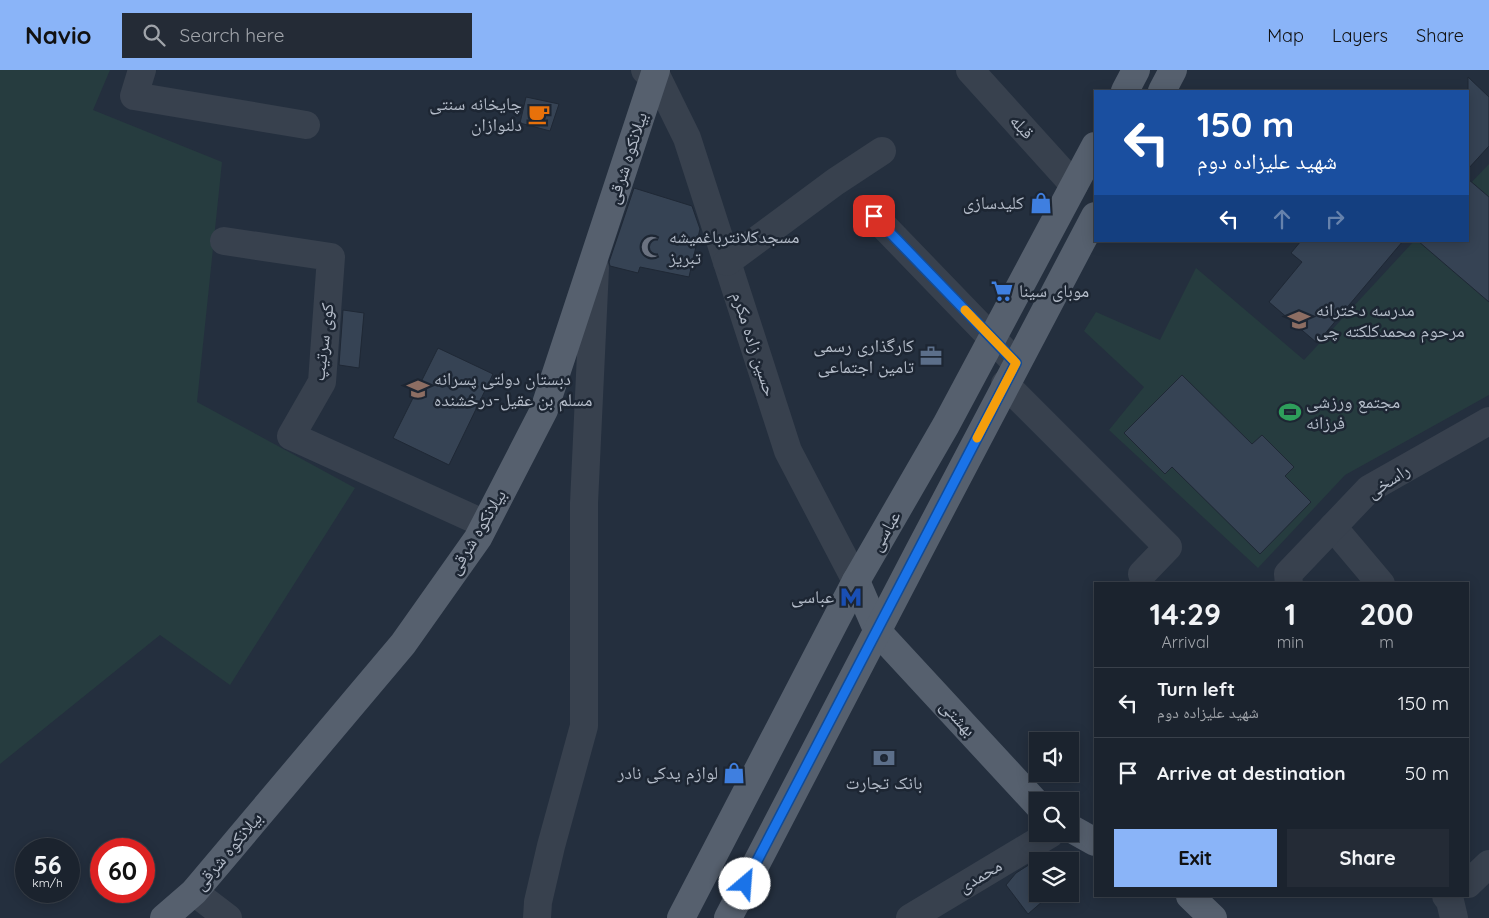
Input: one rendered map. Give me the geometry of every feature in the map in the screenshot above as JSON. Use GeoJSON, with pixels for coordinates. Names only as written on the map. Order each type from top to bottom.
{"type":"FeatureCollection","features":[{"type":"Feature","properties":{"kind":"main road"},"geometry":{"type":"LineString","coordinates":[[1126,90],[1136,70]]}},
{"type":"Feature","properties":{"kind":"main road"},"geometry":{"type":"LineString","coordinates":[[1163,90],[1173,70]]}},
{"type":"Feature","properties":{"kind":"main road","name":"بیلانکوه شرقی"},"geometry":{"type":"LineString","coordinates":[[164,918],[194,892],[402,644],[478,538],[544,410],[596,254],[652,71]]}},
{"type":"Feature","properties":{"kind":"main road","name":"عباسى"},"geometry":{"type":"LineString","coordinates":[[681,918],[856,581],[946,425],[1094,148]]}},
{"type":"Feature","properties":{"kind":"main road"},"geometry":{"type":"LineString","coordinates":[[1074,185],[1094,203]]}},
{"type":"Feature","properties":{"kind":"main road"},"geometry":{"type":"LineString","coordinates":[[728,918],[1094,218]]}},
{"type":"Feature","properties":{"kind":"main road","name":"بهشتی"},"geometry":{"type":"LineString","coordinates":[[856,581],[878,632],[1029,795]]}},
{"type":"Feature","properties":{"kind":"main road"},"geometry":{"type":"LineString","coordinates":[[1079,833],[1094,841]]}},
{"type":"Feature","properties":{"kind":"main road"},"geometry":{"type":"LineString","coordinates":[[1191,897],[1213,918]]}},
{"type":"Feature","properties":{"kind":"street"},"geometry":{"type":"LineString","coordinates":[[142,70],[134,96],[306,125]]}},
{"type":"Feature","properties":{"kind":"street","name":"قبله"},"geometry":{"type":"LineString","coordinates":[[970,70],[1074,185]]}},
{"type":"Feature","properties":{"kind":"street","name":"حسین زاده مکرم"},"geometry":{"type":"LineString","coordinates":[[652,71],[687,138],[788,451],[856,581]]}},
{"type":"Feature","properties":{"kind":"street"},"geometry":{"type":"LineString","coordinates":[[727,262],[835,182],[882,150]]}},
{"type":"Feature","properties":{"kind":"street"},"geometry":{"type":"LineString","coordinates":[[874,216],[993,339],[1011,374],[1168,547],[1142,574]]}},
{"type":"Feature","properties":{"kind":"street","name":"کوی سرتیپ"},"geometry":{"type":"LineString","coordinates":[[224,240],[331,257],[322,382],[291,436],[485,524]]}},
{"type":"Feature","properties":{"kind":"street"},"geometry":{"type":"LineString","coordinates":[[537,918],[538,902],[551,846],[584,726],[584,503],[596,254]]}},
{"type":"Feature","properties":{"kind":"street","name":"راسخی"},"geometry":{"type":"LineString","coordinates":[[1289,582],[1288,574],[1369,489],[1489,421]]}},
{"type":"Feature","properties":{"kind":"street"},"geometry":{"type":"LineString","coordinates":[[1333,527],[1379,582]]}},
{"type":"Feature","properties":{"kind":"street","name":"محمدی"},"geometry":{"type":"LineString","coordinates":[[910,918],[1037,842]]}},
{"type":"Feature","properties":{"kind":"street"},"geometry":{"type":"LineString","coordinates":[[1469,884],[1489,864]]}},
{"type":"Feature","properties":{"kind":"street"},"geometry":{"type":"LineString","coordinates":[[194,892],[228,918]]}},
{"type":"Feature","properties":{"kind":"green space"},"geometry":{"type":"Polygon","coordinates":[[[0,70],[110,70],[93,110],[222,162],[197,402],[355,488],[230,685],[160,635],[0,764],[0,70]]]}},
{"type":"Feature","properties":{"kind":"green space","name":"مجتمع ورزشی فرزانه"},"geometry":{"type":"Polygon","coordinates":[[[1489,164],[1489,395],[1345,475],[1258,568],[1109,430],[1144,387],[1084,331],[1096,312],[1160,340],[1196,268],[1304,360],[1413,242],[1469,242],[1469,185],[1489,164]]]}},
{"type":"Feature","properties":{"kind":"building"},"geometry":{"type":"Polygon","coordinates":[[[1468,77],[1489,97],[1489,146],[1469,168],[1469,90],[1468,77]]]}},
{"type":"Feature","properties":{"kind":"building","name":"چایخانه سنتی دلنوازان"},"geometry":{"type":"Polygon","coordinates":[[[526,97],[559,104],[550,131],[520,123],[526,97]]]}},
{"type":"Feature","properties":{"kind":"building"},"geometry":{"type":"Polygon","coordinates":[[[1469,180],[1489,197],[1489,302],[1419,242],[1469,242],[1469,180]]]}},
{"type":"Feature","properties":{"kind":"building","name":"مسجدکلانترباغمیشه تبریز"},"geometry":{"type":"Polygon","coordinates":[[[634,188],[692,206],[700,229],[689,277],[640,267],[638,273],[610,266],[609,262],[634,188]]]}},
{"type":"Feature","properties":{"kind":"building"},"geometry":{"type":"Polygon","coordinates":[[[1300,242],[1402,242],[1317,343],[1269,302],[1302,262],[1291,253],[1300,242]]]}},
{"type":"Feature","properties":{"kind":"building"},"geometry":{"type":"Polygon","coordinates":[[[343,310],[364,313],[359,368],[339,365],[343,310]]]}},
{"type":"Feature","properties":{"kind":"building"},"geometry":{"type":"Polygon","coordinates":[[[438,348],[493,374],[449,465],[393,438],[438,348]]]}},
{"type":"Feature","properties":{"kind":"building"},"geometry":{"type":"Polygon","coordinates":[[[1182,375],[1252,444],[1262,435],[1294,467],[1285,476],[1311,502],[1260,554],[1172,467],[1165,474],[1124,433],[1182,375]]]}},
{"type":"Feature","properties":{"kind":"building"},"geometry":{"type":"Polygon","coordinates":[[[1029,865],[1029,902],[1042,902],[1028,914],[1006,885],[1016,873],[1029,865]]]}},
{"type":"Feature","properties":{"kind":"slow traffic"},"geometry":{"type":"LineString","coordinates":[[965,310],[1016,363],[977,438]]}},
{"type":"Feature","properties":{"kind":"place","name":"چایخانه سنتی دلنوازان"},"geometry":{"type":"Point","coordinates":[539,114]}},
{"type":"Feature","properties":{"kind":"place","name":"کلیدسازی"},"geometry":{"type":"Point","coordinates":[1041,203]}},
{"type":"Feature","properties":{"kind":"place","name":"مسجدکلانترباغمیشه تبریز"},"geometry":{"type":"Point","coordinates":[652,247]}},
{"type":"Feature","properties":{"kind":"place","name":"موبای سینا"},"geometry":{"type":"Point","coordinates":[1002,291]}},
{"type":"Feature","properties":{"kind":"place","name":"مدرسه دخترانه مرحوم محمدکلکته چی"},"geometry":{"type":"Point","coordinates":[1299,320]}},
{"type":"Feature","properties":{"kind":"place","name":"کارگذاری رسمی تامین اجتماعی"},"geometry":{"type":"Point","coordinates":[931,356]}},
{"type":"Feature","properties":{"kind":"place","name":"دبستان دولتی پسرانه مسلم بن عقیل-درخشنده"},"geometry":{"type":"Point","coordinates":[418,389]}},
{"type":"Feature","properties":{"kind":"place","name":"مجتمع ورزشی فرزانه"},"geometry":{"type":"Point","coordinates":[1290,412]}},
{"type":"Feature","properties":{"kind":"place","name":"عباسی"},"geometry":{"type":"Point","coordinates":[851,597]}},
{"type":"Feature","properties":{"kind":"place","name":"بانک تجارت"},"geometry":{"type":"Point","coordinates":[884,758]}},
{"type":"Feature","properties":{"kind":"place","name":"لوازم یدکی نادر"},"geometry":{"type":"Point","coordinates":[734,773]}},
{"type":"Feature","properties":{"kind":"route"},"geometry":{"type":"LineString","coordinates":[[745,884],[878,632],[1016,363],[874,216]]}}]}
